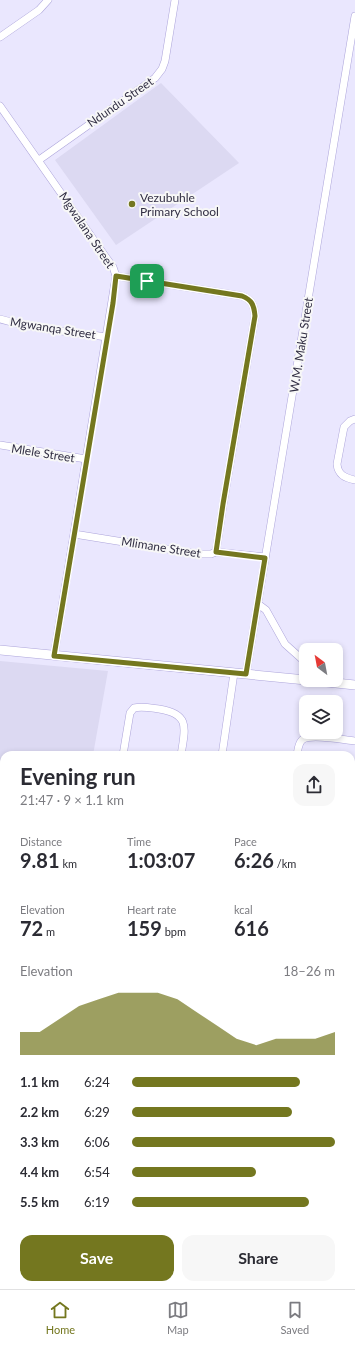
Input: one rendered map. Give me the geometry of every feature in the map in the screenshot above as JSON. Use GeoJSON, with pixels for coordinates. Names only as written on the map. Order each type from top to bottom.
{"type":"FeatureCollection","features":[{"type":"Feature","properties":{"kind":"street"},"geometry":{"type":"LineString","coordinates":[[0,37],[39,10],[48,0]]}},
{"type":"Feature","properties":{"kind":"street","name":"Ndundu Street"},"geometry":{"type":"LineString","coordinates":[[38,160],[156,78],[165,61],[175,0]]}},
{"type":"Feature","properties":{"kind":"street","name":"W.M. Maku Street"},"geometry":{"type":"LineString","coordinates":[[246,674],[355,16]]}},
{"type":"Feature","properties":{"kind":"street","name":"Mgwalana Street"},"geometry":{"type":"LineString","coordinates":[[0,106],[109,262],[116,276],[54,656]]}},
{"type":"Feature","properties":{"kind":"street","name":"Mlimane Street"},"geometry":{"type":"LineString","coordinates":[[74,534],[195,554],[211,554],[216,552],[255,316],[254,307],[248,299],[242,296],[116,276]]}},
{"type":"Feature","properties":{"kind":"street","name":"Mgwanqa Street"},"geometry":{"type":"LineString","coordinates":[[0,319],[46,329],[107,337]]}},
{"type":"Feature","properties":{"kind":"street"},"geometry":{"type":"LineString","coordinates":[[355,419],[344,427],[337,468],[343,476],[355,480]]}},
{"type":"Feature","properties":{"kind":"street","name":"Mlele Street"},"geometry":{"type":"LineString","coordinates":[[0,446],[86,460]]}},
{"type":"Feature","properties":{"kind":"street"},"geometry":{"type":"LineString","coordinates":[[216,552],[265,558]]}},
{"type":"Feature","properties":{"kind":"street"},"geometry":{"type":"LineString","coordinates":[[258,604],[266,610],[285,644],[299,657]]}},
{"type":"Feature","properties":{"kind":"street"},"geometry":{"type":"LineString","coordinates":[[0,650],[299,679]]}},
{"type":"Feature","properties":{"kind":"street"},"geometry":{"type":"LineString","coordinates":[[223,751],[234,673]]}},
{"type":"Feature","properties":{"kind":"street"},"geometry":{"type":"LineString","coordinates":[[343,684],[355,685]]}},
{"type":"Feature","properties":{"kind":"street"},"geometry":{"type":"LineString","coordinates":[[123,751],[130,713],[134,708],[146,708],[170,711],[178,715],[183,722],[184,731],[182,751]]}},
{"type":"Feature","properties":{"kind":"street"},"geometry":{"type":"LineString","coordinates":[[298,751],[301,742],[309,737],[355,741]]}},
{"type":"Feature","properties":{"kind":"shaded area","name":"Vezubuhle Primary School"},"geometry":{"type":"Polygon","coordinates":[[[161,83],[239,163],[116,245],[55,160],[161,83]]]}},
{"type":"Feature","properties":{"kind":"shaded area"},"geometry":{"type":"Polygon","coordinates":[[[0,661],[108,671],[94,751],[0,751],[0,661]]]}},
{"type":"Feature","properties":{"kind":"place","name":"Vezubuhle Primary School"},"geometry":{"type":"Point","coordinates":[132,204]}},
{"type":"Feature","properties":{"kind":"route"},"geometry":{"type":"LineString","coordinates":[[116,276],[147,281],[242,296],[252,302],[254,307],[255,316],[216,552],[265,558],[246,674],[54,656],[113,303],[116,276]]}}]}
